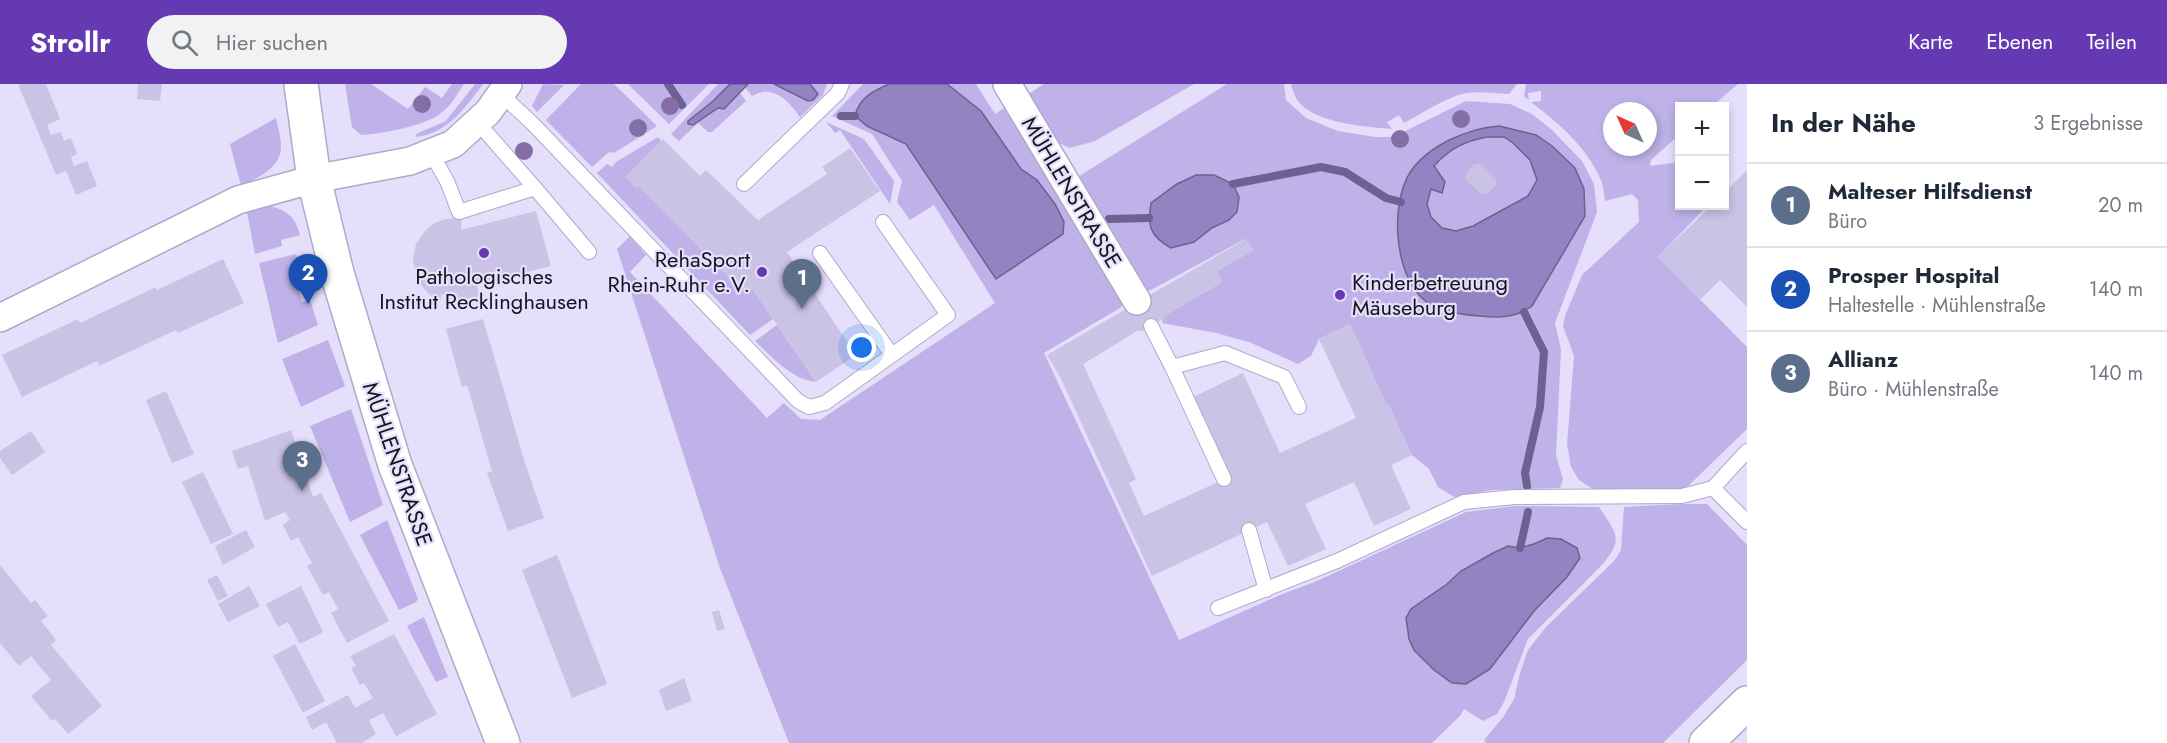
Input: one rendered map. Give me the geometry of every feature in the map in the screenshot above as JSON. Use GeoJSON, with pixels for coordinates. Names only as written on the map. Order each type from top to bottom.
{"type":"FeatureCollection","features":[{"type":"Feature","properties":{"kind":"main road","name":"MÜHLENSTRASSE"},"geometry":{"type":"LineString","coordinates":[[300,84],[314,179],[337,273],[395,465],[503,743]]}},
{"type":"Feature","properties":{"kind":"main road"},"geometry":{"type":"LineString","coordinates":[[1706,743],[1747,703]]}},
{"type":"Feature","properties":{"kind":"street","name":"MÜHLENSTRASSE"},"geometry":{"type":"LineString","coordinates":[[1007,84],[1137,301]]}},
{"type":"Feature","properties":{"kind":"street"},"geometry":{"type":"LineString","coordinates":[[0,318],[238,200],[314,179],[410,161],[453,144],[478,123],[505,90]]}},
{"type":"Feature","properties":{"kind":"lane"},"geometry":{"type":"LineString","coordinates":[[744,184],[837,93],[842,84]]}},
{"type":"Feature","properties":{"kind":"lane"},"geometry":{"type":"LineString","coordinates":[[505,90],[541,132],[798,401],[809,407],[825,403],[948,315],[883,222]]}},
{"type":"Feature","properties":{"kind":"lane"},"geometry":{"type":"LineString","coordinates":[[478,123],[589,252]]}},
{"type":"Feature","properties":{"kind":"lane"},"geometry":{"type":"LineString","coordinates":[[431,153],[447,181],[459,213],[535,188]]}},
{"type":"Feature","properties":{"kind":"lane"},"geometry":{"type":"LineString","coordinates":[[820,253],[892,355]]}},
{"type":"Feature","properties":{"kind":"lane"},"geometry":{"type":"LineString","coordinates":[[1150,326],[1172,367],[1224,479]]}},
{"type":"Feature","properties":{"kind":"lane"},"geometry":{"type":"LineString","coordinates":[[1172,367],[1225,353],[1284,377],[1299,406]]}},
{"type":"Feature","properties":{"kind":"lane"},"geometry":{"type":"LineString","coordinates":[[1218,608],[1337,561],[1464,502],[1526,496],[1682,496],[1713,488],[1747,450]]}},
{"type":"Feature","properties":{"kind":"lane"},"geometry":{"type":"LineString","coordinates":[[1713,488],[1747,522]]}},
{"type":"Feature","properties":{"kind":"lane"},"geometry":{"type":"LineString","coordinates":[[1249,530],[1266,590]]}},
{"type":"Feature","properties":{"kind":"shaded area"},"geometry":{"type":"Polygon","coordinates":[[[345,84],[371,84],[408,109],[425,87],[442,98],[452,84],[464,84],[448,107],[434,118],[402,128],[361,135],[352,127],[345,84]]]}},
{"type":"Feature","properties":{"kind":"shaded area"},"geometry":{"type":"Polygon","coordinates":[[[475,84],[483,84],[455,118],[447,125],[427,135],[416,137],[416,134],[446,121],[475,84]]]}},
{"type":"Feature","properties":{"kind":"shaded area"},"geometry":{"type":"Polygon","coordinates":[[[543,84],[564,85],[537,112],[532,106],[543,84]]]}},
{"type":"Feature","properties":{"kind":"shaded area"},"geometry":{"type":"Polygon","coordinates":[[[581,84],[614,84],[657,126],[614,153],[609,152],[592,167],[546,120],[581,84]]]}},
{"type":"Feature","properties":{"kind":"shaded area"},"geometry":{"type":"Polygon","coordinates":[[[628,84],[709,84],[669,124],[628,84]]]}},
{"type":"Feature","properties":{"kind":"shaded area"},"geometry":{"type":"Polygon","coordinates":[[[718,84],[733,84],[746,101],[712,132],[708,132],[698,123],[679,141],[671,134],[718,84]]]}},
{"type":"Feature","properties":{"kind":"shaded area"},"geometry":{"type":"Polygon","coordinates":[[[730,84],[748,84],[724,109],[718,108],[693,125],[688,124],[688,121],[730,84]]]}},
{"type":"Feature","properties":{"kind":"shaded area"},"geometry":{"type":"Polygon","coordinates":[[[742,84],[827,84],[823,95],[800,117],[779,96],[766,92],[752,96],[742,84]]]}},
{"type":"Feature","properties":{"kind":"shaded area"},"geometry":{"type":"Polygon","coordinates":[[[774,84],[810,84],[818,94],[813,100],[808,101],[774,84]]]}},
{"type":"Feature","properties":{"kind":"shaded area"},"geometry":{"type":"Polygon","coordinates":[[[863,84],[976,84],[995,114],[1009,105],[1119,286],[1114,290],[1123,305],[1120,308],[1044,353],[1179,640],[1317,581],[1466,512],[1515,506],[1599,507],[1611,524],[1616,537],[1613,550],[1600,567],[1528,639],[1504,702],[1497,714],[1483,721],[1464,709],[1460,716],[1432,743],[789,743],[721,571],[617,249],[630,236],[646,255],[630,272],[767,418],[784,403],[801,419],[820,420],[995,303],[934,205],[910,220],[897,202],[902,181],[872,134],[832,116],[863,84]]]}},
{"type":"Feature","properties":{"kind":"shaded area"},"geometry":{"type":"Polygon","coordinates":[[[889,84],[947,84],[981,111],[1021,169],[1037,180],[1055,204],[1064,222],[1063,234],[996,279],[906,144],[867,126],[855,116],[863,100],[872,92],[889,84]]]}},
{"type":"Feature","properties":{"kind":"shaded area"},"geometry":{"type":"Polygon","coordinates":[[[1044,84],[1194,84],[1095,141],[1070,148],[1054,141],[1024,97],[1044,84]]]}},
{"type":"Feature","properties":{"kind":"shaded area"},"geometry":{"type":"Polygon","coordinates":[[[1227,84],[1284,84],[1286,100],[1306,118],[1338,131],[1375,137],[1393,137],[1466,101],[1510,104],[1532,114],[1552,130],[1582,161],[1594,184],[1597,212],[1555,323],[1561,349],[1556,455],[1563,479],[1560,488],[1492,490],[1454,497],[1438,487],[1429,469],[1412,455],[1350,324],[1319,339],[1311,356],[1298,364],[1249,342],[1162,323],[1164,316],[1222,282],[1217,271],[1253,250],[1245,239],[1151,290],[1147,290],[1076,178],[1227,84]],[[1499,126],[1466,132],[1437,148],[1413,169],[1404,191],[1399,214],[1549,274],[1585,216],[1575,168],[1536,135],[1499,126]]]}},
{"type":"Feature","properties":{"kind":"shaded area"},"geometry":{"type":"Polygon","coordinates":[[[1292,84],[1517,84],[1509,94],[1477,92],[1458,95],[1404,123],[1399,115],[1387,122],[1392,129],[1341,122],[1315,114],[1297,100],[1292,84]]]}},
{"type":"Feature","properties":{"kind":"shaded area"},"geometry":{"type":"Polygon","coordinates":[[[1526,84],[1738,84],[1717,102],[1675,102],[1675,139],[1657,155],[1657,102],[1603,102],[1603,156],[1655,156],[1651,160],[1650,166],[1675,163],[1675,210],[1703,210],[1658,257],[1747,347],[1747,429],[1685,489],[1594,490],[1579,480],[1571,467],[1567,444],[1574,356],[1563,326],[1565,316],[1582,275],[1639,222],[1638,200],[1632,194],[1605,201],[1601,180],[1579,145],[1531,102],[1541,101],[1541,91],[1528,93],[1529,100],[1524,96],[1526,84]]]}},
{"type":"Feature","properties":{"kind":"shaded area"},"geometry":{"type":"Polygon","coordinates":[[[276,118],[281,147],[277,161],[267,171],[241,186],[230,144],[276,118]]]}},
{"type":"Feature","properties":{"kind":"shaded area"},"geometry":{"type":"Polygon","coordinates":[[[826,122],[864,139],[894,181],[890,204],[840,130],[835,133],[826,122]]]}},
{"type":"Feature","properties":{"kind":"shaded area"},"geometry":{"type":"Polygon","coordinates":[[[1499,126],[1536,135],[1552,146],[1575,168],[1584,189],[1585,216],[1532,306],[1520,313],[1501,317],[1455,313],[1427,302],[1411,284],[1400,253],[1398,235],[1400,200],[1404,184],[1411,171],[1428,153],[1439,146],[1463,134],[1499,126]],[[1487,137],[1465,143],[1452,150],[1434,166],[1445,182],[1442,193],[1431,189],[1427,204],[1431,217],[1442,228],[1456,231],[1473,226],[1528,196],[1537,180],[1530,160],[1504,137],[1487,137]]]}},
{"type":"Feature","properties":{"kind":"shaded area"},"geometry":{"type":"Polygon","coordinates":[[[658,137],[661,141],[626,177],[636,188],[639,186],[742,291],[754,291],[773,319],[750,335],[597,173],[607,164],[612,167],[616,162],[658,137]]]}},
{"type":"Feature","properties":{"kind":"shaded area"},"geometry":{"type":"Polygon","coordinates":[[[1487,137],[1504,137],[1513,143],[1530,160],[1538,179],[1524,199],[1482,221],[1457,231],[1449,231],[1437,223],[1429,210],[1429,195],[1432,188],[1442,179],[1434,166],[1458,147],[1487,137]]]}},
{"type":"Feature","properties":{"kind":"shaded area"},"geometry":{"type":"Polygon","coordinates":[[[1196,175],[1214,175],[1233,184],[1239,197],[1237,212],[1229,220],[1212,228],[1194,242],[1171,248],[1154,235],[1149,218],[1151,203],[1177,184],[1196,175]]]}},
{"type":"Feature","properties":{"kind":"shaded area"},"geometry":{"type":"Polygon","coordinates":[[[270,206],[290,216],[300,235],[281,240],[282,246],[255,254],[247,212],[257,207],[270,206]]]}},
{"type":"Feature","properties":{"kind":"shaded area"},"geometry":{"type":"Polygon","coordinates":[[[296,254],[306,287],[298,289],[302,302],[310,300],[318,325],[278,343],[259,263],[296,254]]]}},
{"type":"Feature","properties":{"kind":"shaded area"},"geometry":{"type":"Polygon","coordinates":[[[777,325],[816,382],[790,372],[755,341],[777,325]]]}},
{"type":"Feature","properties":{"kind":"shaded area"},"geometry":{"type":"Polygon","coordinates":[[[328,340],[345,386],[301,407],[282,359],[328,340]]]}},
{"type":"Feature","properties":{"kind":"shaded area"},"geometry":{"type":"Polygon","coordinates":[[[351,409],[383,505],[350,522],[310,426],[351,409]]]}},
{"type":"Feature","properties":{"kind":"shaded area"},"geometry":{"type":"Polygon","coordinates":[[[1707,504],[1747,545],[1747,660],[1663,743],[1486,743],[1484,740],[1504,716],[1514,699],[1528,650],[1546,627],[1614,561],[1621,550],[1624,507],[1707,504]]]}},
{"type":"Feature","properties":{"kind":"shaded area"},"geometry":{"type":"Polygon","coordinates":[[[387,520],[418,599],[399,610],[360,535],[387,520]]]}},
{"type":"Feature","properties":{"kind":"shaded area"},"geometry":{"type":"Polygon","coordinates":[[[1547,538],[1561,539],[1577,548],[1580,558],[1567,577],[1534,611],[1490,669],[1466,684],[1452,683],[1434,670],[1414,650],[1409,639],[1406,618],[1411,609],[1447,584],[1461,571],[1493,553],[1508,546],[1520,548],[1547,538]]]}},
{"type":"Feature","properties":{"kind":"shaded area"},"geometry":{"type":"Polygon","coordinates":[[[424,617],[448,677],[436,682],[407,626],[424,617]]]}},
{"type":"Feature","properties":{"kind":"building"},"geometry":{"type":"Polygon","coordinates":[[[18,84],[46,84],[60,119],[47,125],[51,135],[61,132],[64,141],[71,138],[77,154],[71,157],[74,166],[87,161],[97,186],[76,195],[66,171],[56,175],[18,84]]]}},
{"type":"Feature","properties":{"kind":"building"},"geometry":{"type":"Polygon","coordinates":[[[138,84],[162,84],[160,101],[137,99],[138,84]]]}},
{"type":"Feature","properties":{"kind":"building","name":"RehaSport Rhein-Ruhr e.V."},"geometry":{"type":"Polygon","coordinates":[[[663,139],[700,176],[706,170],[758,220],[827,174],[822,167],[850,148],[880,191],[787,252],[856,355],[816,382],[754,291],[742,291],[639,186],[636,189],[626,177],[663,139]]]}},
{"type":"Feature","properties":{"kind":"building"},"geometry":{"type":"Polygon","coordinates":[[[1475,164],[1481,164],[1496,179],[1496,185],[1488,194],[1481,194],[1465,179],[1466,173],[1475,164]]]}},
{"type":"Feature","properties":{"kind":"building"},"geometry":{"type":"Polygon","coordinates":[[[1747,170],[1747,307],[1720,280],[1700,300],[1658,257],[1707,210],[1729,210],[1729,188],[1747,170]]]}},
{"type":"Feature","properties":{"kind":"building","name":"Pathologisches Institut Recklinghausen"},"geometry":{"type":"Polygon","coordinates":[[[536,211],[551,266],[477,285],[480,296],[449,304],[449,296],[442,294],[440,300],[435,298],[417,280],[413,260],[416,244],[434,223],[462,217],[461,230],[536,211]]]}},
{"type":"Feature","properties":{"kind":"building"},"geometry":{"type":"Polygon","coordinates":[[[1246,239],[1253,251],[1217,271],[1222,282],[1164,316],[1165,318],[1140,332],[1139,330],[1083,364],[1136,479],[1129,483],[1144,516],[1229,477],[1191,398],[1243,373],[1280,453],[1356,418],[1319,339],[1350,324],[1412,455],[1391,465],[1411,509],[1374,526],[1354,482],[1305,504],[1326,549],[1288,566],[1267,522],[1152,576],[1060,377],[1047,355],[1246,239]]]}},
{"type":"Feature","properties":{"kind":"building"},"geometry":{"type":"Polygon","coordinates":[[[223,259],[244,303],[178,333],[176,330],[99,366],[97,361],[22,397],[2,355],[78,319],[80,323],[156,287],[157,290],[223,259]]]}},
{"type":"Feature","properties":{"kind":"building"},"geometry":{"type":"Polygon","coordinates":[[[483,319],[525,463],[544,518],[508,531],[487,473],[492,471],[467,385],[462,387],[446,329],[483,319]]]}},
{"type":"Feature","properties":{"kind":"building"},"geometry":{"type":"Polygon","coordinates":[[[166,391],[194,454],[172,463],[146,400],[166,391]]]}},
{"type":"Feature","properties":{"kind":"building"},"geometry":{"type":"Polygon","coordinates":[[[291,430],[313,497],[321,493],[389,621],[347,643],[331,613],[338,609],[329,592],[323,595],[307,566],[312,563],[298,537],[291,541],[283,525],[290,520],[285,512],[265,521],[248,466],[238,469],[232,451],[291,430]]]}},
{"type":"Feature","properties":{"kind":"building"},"geometry":{"type":"Polygon","coordinates":[[[31,431],[45,452],[12,475],[0,458],[0,451],[31,431]]]}},
{"type":"Feature","properties":{"kind":"building"},"geometry":{"type":"Polygon","coordinates":[[[203,472],[233,534],[211,544],[182,482],[203,472]]]}},
{"type":"Feature","properties":{"kind":"building"},"geometry":{"type":"Polygon","coordinates":[[[246,530],[255,547],[223,565],[215,546],[246,530]]]}},
{"type":"Feature","properties":{"kind":"building"},"geometry":{"type":"Polygon","coordinates":[[[557,555],[607,684],[572,698],[522,570],[557,555]]]}},
{"type":"Feature","properties":{"kind":"building"},"geometry":{"type":"Polygon","coordinates":[[[0,565],[31,603],[35,600],[48,616],[41,621],[56,640],[51,645],[102,706],[68,734],[55,719],[52,721],[31,696],[51,680],[31,656],[19,666],[0,643],[0,565]]]}},
{"type":"Feature","properties":{"kind":"building"},"geometry":{"type":"Polygon","coordinates":[[[217,575],[228,596],[218,601],[207,580],[217,575]]]}},
{"type":"Feature","properties":{"kind":"building"},"geometry":{"type":"Polygon","coordinates":[[[249,586],[260,606],[228,622],[218,604],[249,586]]]}},
{"type":"Feature","properties":{"kind":"building"},"geometry":{"type":"Polygon","coordinates":[[[301,586],[323,632],[300,644],[288,622],[278,627],[266,604],[301,586]]]}},
{"type":"Feature","properties":{"kind":"building"},"geometry":{"type":"Polygon","coordinates":[[[719,610],[725,629],[717,631],[712,612],[719,610]]]}},
{"type":"Feature","properties":{"kind":"building"},"geometry":{"type":"Polygon","coordinates":[[[394,634],[437,714],[396,736],[383,713],[369,720],[376,734],[362,743],[337,743],[326,722],[312,730],[306,717],[348,695],[355,708],[373,698],[364,683],[360,685],[351,668],[356,666],[350,656],[394,634]]]}},
{"type":"Feature","properties":{"kind":"building"},"geometry":{"type":"Polygon","coordinates":[[[295,644],[325,701],[303,713],[273,656],[295,644]]]}},
{"type":"Feature","properties":{"kind":"building"},"geometry":{"type":"Polygon","coordinates":[[[684,678],[692,701],[666,711],[659,690],[684,678]]]}},
{"type":"Feature","properties":{"kind":"waterway"},"geometry":{"type":"LineString","coordinates":[[668,84],[682,105]]}},
{"type":"Feature","properties":{"kind":"waterway"},"geometry":{"type":"LineString","coordinates":[[841,116],[855,116]]}},
{"type":"Feature","properties":{"kind":"waterway"},"geometry":{"type":"LineString","coordinates":[[1233,184],[1321,167],[1345,172],[1386,198],[1401,202]]}},
{"type":"Feature","properties":{"kind":"waterway"},"geometry":{"type":"LineString","coordinates":[[1109,219],[1149,218]]}},
{"type":"Feature","properties":{"kind":"waterway"},"geometry":{"type":"LineString","coordinates":[[1524,312],[1544,352],[1540,407],[1525,473],[1527,486]]}},
{"type":"Feature","properties":{"kind":"waterway"},"geometry":{"type":"LineString","coordinates":[[1520,548],[1528,512]]}},
{"type":"Feature","properties":{"kind":"place","name":"Pathologisches Institut Recklinghausen"},"geometry":{"type":"Point","coordinates":[484,253]}},
{"type":"Feature","properties":{"kind":"place","name":"RehaSport Rhein-Ruhr e.V."},"geometry":{"type":"Point","coordinates":[762,272]}},
{"type":"Feature","properties":{"kind":"place","name":"Kinderbetreuung Mäuseburg"},"geometry":{"type":"Point","coordinates":[1340,295]}},
{"type":"Feature","properties":{"kind":"place","name":"Prosper Hospital"},"geometry":{"type":"Point","coordinates":[308,304]}},
{"type":"Feature","properties":{"kind":"place","name":"Malteser Hilfsdienst"},"geometry":{"type":"Point","coordinates":[802,309]}},
{"type":"Feature","properties":{"kind":"place","name":"Allianz"},"geometry":{"type":"Point","coordinates":[302,491]}}]}
